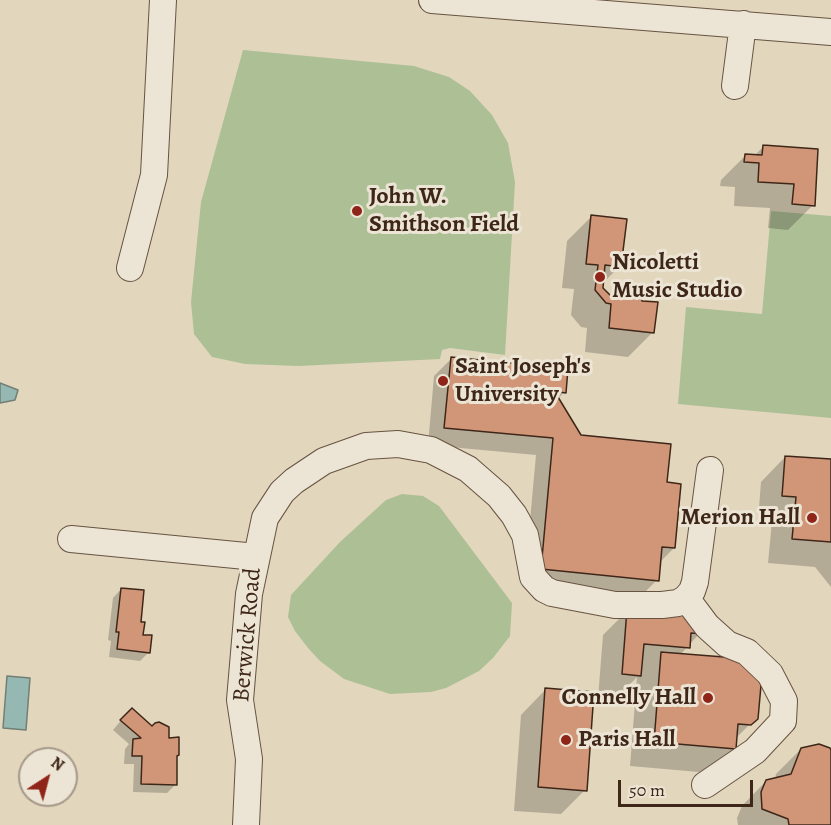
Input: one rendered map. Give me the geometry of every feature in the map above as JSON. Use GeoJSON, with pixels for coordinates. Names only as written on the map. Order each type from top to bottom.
{"type":"FeatureCollection","features":[{"type":"Feature","properties":{"kind":"street"},"geometry":{"type":"LineString","coordinates":[[130,268],[154,174],[163,0]]}},
{"type":"Feature","properties":{"kind":"street"},"geometry":{"type":"LineString","coordinates":[[432,0],[831,32]]}},
{"type":"Feature","properties":{"kind":"street"},"geometry":{"type":"LineString","coordinates":[[735,86],[743,24]]}},
{"type":"Feature","properties":{"kind":"street"},"geometry":{"type":"LineString","coordinates":[[256,557],[265,518],[282,492],[294,481],[324,461],[366,446],[414,445],[450,459],[468,469],[499,496],[514,515],[525,535],[533,577],[544,589],[552,593],[615,605],[678,603],[692,591],[695,582],[710,470]]}},
{"type":"Feature","properties":{"kind":"street","name":"Berwick Road"},"geometry":{"type":"LineString","coordinates":[[71,539],[256,557],[249,594],[241,684],[242,715],[249,759],[246,825]]}},
{"type":"Feature","properties":{"kind":"street"},"geometry":{"type":"LineString","coordinates":[[686,598],[707,626],[727,644]]}},
{"type":"Feature","properties":{"kind":"street"},"geometry":{"type":"LineString","coordinates":[[700,641],[727,644],[747,652],[770,674],[784,701],[783,721],[755,751],[705,785]]}},
{"type":"Feature","properties":{"kind":"green space","name":"John W. Smithson Field"},"geometry":{"type":"Polygon","coordinates":[[[243,50],[414,66],[449,77],[470,91],[492,115],[508,143],[515,182],[505,355],[450,348],[442,350],[440,359],[299,366],[245,364],[212,357],[194,334],[191,302],[201,202],[243,50]]]}},
{"type":"Feature","properties":{"kind":"green space"},"geometry":{"type":"Polygon","coordinates":[[[771,211],[831,216],[831,418],[678,404],[686,307],[762,314],[771,211]]]}},
{"type":"Feature","properties":{"kind":"green space"},"geometry":{"type":"Polygon","coordinates":[[[402,494],[423,496],[439,506],[512,603],[510,636],[493,658],[479,671],[446,688],[431,692],[390,694],[344,679],[320,661],[295,631],[288,617],[291,595],[340,542],[386,500],[402,494]]]}},
{"type":"Feature","properties":{"kind":"water"},"geometry":{"type":"Polygon","coordinates":[[[0,383],[18,390],[15,400],[0,403],[0,383]]]}},
{"type":"Feature","properties":{"kind":"water"},"geometry":{"type":"Polygon","coordinates":[[[7,676],[30,678],[26,730],[3,728],[7,676]]]}},
{"type":"Feature","properties":{"kind":"building"},"geometry":{"type":"Polygon","coordinates":[[[763,145],[818,149],[815,206],[792,204],[794,184],[758,182],[759,163],[744,162],[745,154],[762,155],[763,145]]]}},
{"type":"Feature","properties":{"kind":"building","name":"Nicoletti Music Studio"},"geometry":{"type":"Polygon","coordinates":[[[591,215],[627,219],[621,267],[605,265],[603,288],[612,297],[616,297],[616,294],[642,297],[642,301],[658,302],[654,333],[609,328],[611,304],[606,303],[595,290],[598,265],[586,264],[591,215]]]}},
{"type":"Feature","properties":{"kind":"building"},"geometry":{"type":"Polygon","coordinates":[[[451,357],[568,369],[566,393],[559,392],[558,397],[581,435],[671,444],[667,482],[681,484],[675,548],[662,547],[659,581],[541,569],[553,438],[444,428],[451,357]]]}},
{"type":"Feature","properties":{"kind":"building","name":"Merion Hall"},"geometry":{"type":"Polygon","coordinates":[[[785,456],[831,459],[831,542],[792,539],[796,497],[782,496],[785,456]]]}},
{"type":"Feature","properties":{"kind":"building"},"geometry":{"type":"Polygon","coordinates":[[[121,588],[144,590],[141,622],[145,622],[143,635],[152,635],[150,653],[117,649],[119,632],[116,632],[121,588]]]}},
{"type":"Feature","properties":{"kind":"building"},"geometry":{"type":"Polygon","coordinates":[[[627,609],[692,611],[702,634],[691,633],[690,648],[644,644],[641,676],[622,674],[627,609]]]}},
{"type":"Feature","properties":{"kind":"building","name":"Connelly Hall"},"geometry":{"type":"Polygon","coordinates":[[[661,652],[749,659],[762,674],[758,719],[751,725],[738,724],[736,749],[654,742],[661,652]]]}},
{"type":"Feature","properties":{"kind":"building","name":"Paris Hall"},"geometry":{"type":"Polygon","coordinates":[[[545,688],[594,692],[587,791],[538,787],[545,688]]]}},
{"type":"Feature","properties":{"kind":"building"},"geometry":{"type":"Polygon","coordinates":[[[132,708],[152,726],[159,722],[169,727],[169,738],[179,737],[177,785],[141,784],[142,756],[132,756],[133,739],[141,738],[120,720],[132,708]]]}},
{"type":"Feature","properties":{"kind":"building"},"geometry":{"type":"Polygon","coordinates":[[[819,744],[831,750],[831,825],[789,825],[788,819],[762,809],[761,792],[766,780],[791,774],[801,748],[819,744]]]}},
{"type":"Feature","properties":{"kind":"place","name":"John W. Smithson Field"},"geometry":{"type":"Point","coordinates":[357,211]}},
{"type":"Feature","properties":{"kind":"place","name":"Nicoletti Music Studio"},"geometry":{"type":"Point","coordinates":[600,277]}},
{"type":"Feature","properties":{"kind":"place","name":"Saint Joseph's University"},"geometry":{"type":"Point","coordinates":[443,381]}},
{"type":"Feature","properties":{"kind":"place","name":"Merion Hall"},"geometry":{"type":"Point","coordinates":[812,518]}},
{"type":"Feature","properties":{"kind":"place","name":"Connelly Hall"},"geometry":{"type":"Point","coordinates":[708,698]}},
{"type":"Feature","properties":{"kind":"place","name":"Paris Hall"},"geometry":{"type":"Point","coordinates":[566,740]}}]}
